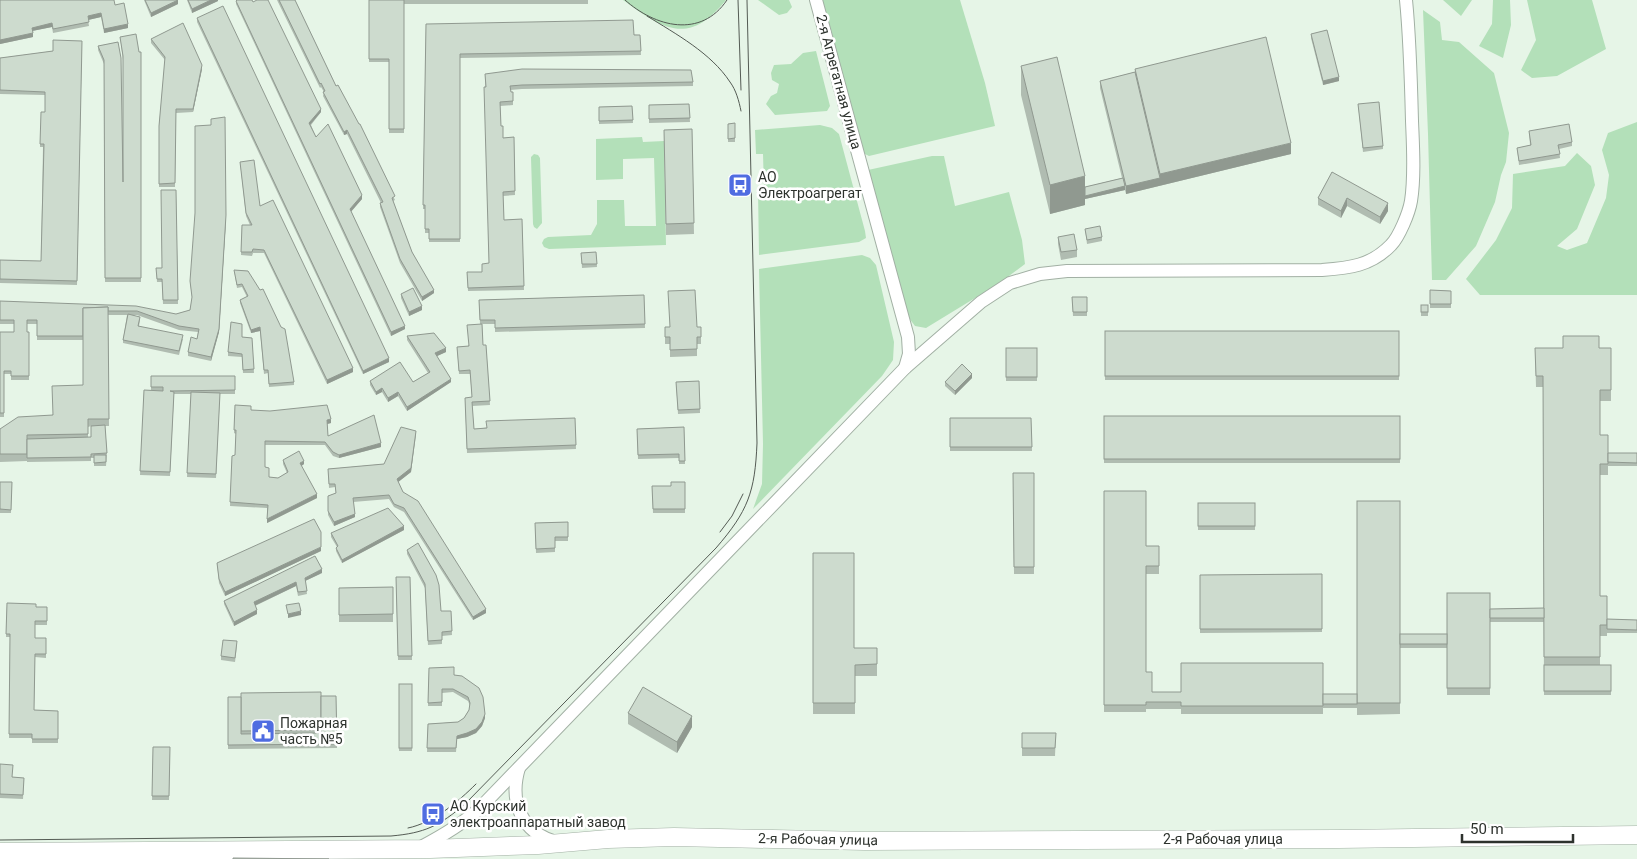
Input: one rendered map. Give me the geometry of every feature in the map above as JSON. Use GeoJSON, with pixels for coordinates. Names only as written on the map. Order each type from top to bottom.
{"type":"FeatureCollection","features":[{"type":"Feature","properties":{"kind":"main road","name":"2-я Рабочая улица"},"geometry":{"type":"LineString","coordinates":[[0,852],[468,848],[608,839],[674,837],[875,840],[1339,839],[1637,835]]}},
{"type":"Feature","properties":{"kind":"street","name":"2-я Агрегатная улица"},"geometry":{"type":"LineString","coordinates":[[816,0],[908,337],[909,354],[905,368]]}},
{"type":"Feature","properties":{"kind":"street"},"geometry":{"type":"LineString","coordinates":[[416,849],[442,836],[466,820],[905,368],[981,302],[1010,283],[1040,274],[1068,270],[1322,270],[1351,268],[1367,263],[1393,244],[1403,226],[1411,202],[1413,137],[1410,38],[1406,0]]}},
{"type":"Feature","properties":{"kind":"street"},"geometry":{"type":"LineString","coordinates":[[520,766],[515,790],[521,815],[542,836],[562,843]]}},
{"type":"Feature","properties":{"kind":"green space"},"geometry":{"type":"Polygon","coordinates":[[[623,0],[726,0],[700,24],[688,28],[676,28],[651,19],[623,0]]]}},
{"type":"Feature","properties":{"kind":"green space"},"geometry":{"type":"Polygon","coordinates":[[[758,0],[789,0],[792,7],[787,13],[779,15],[758,0]]]}},
{"type":"Feature","properties":{"kind":"green space"},"geometry":{"type":"Polygon","coordinates":[[[821,0],[960,0],[985,83],[995,126],[869,156],[863,153],[821,0]]]}},
{"type":"Feature","properties":{"kind":"green space"},"geometry":{"type":"Polygon","coordinates":[[[1443,0],[1472,0],[1461,16],[1443,0]]]}},
{"type":"Feature","properties":{"kind":"green space"},"geometry":{"type":"Polygon","coordinates":[[[1493,0],[1510,0],[1511,25],[1503,58],[1479,46],[1492,24],[1493,0]]]}},
{"type":"Feature","properties":{"kind":"green space"},"geometry":{"type":"Polygon","coordinates":[[[1527,0],[1592,0],[1606,49],[1557,76],[1532,78],[1521,70],[1536,40],[1527,0]]]}},
{"type":"Feature","properties":{"kind":"green space"},"geometry":{"type":"Polygon","coordinates":[[[1423,10],[1440,22],[1442,40],[1459,42],[1494,73],[1509,133],[1506,162],[1495,202],[1476,246],[1446,280],[1432,280],[1423,10]]]}},
{"type":"Feature","properties":{"kind":"green space"},"geometry":{"type":"Polygon","coordinates":[[[816,51],[830,106],[827,111],[775,115],[766,104],[771,96],[777,93],[779,84],[772,80],[771,73],[774,65],[791,64],[803,53],[816,51]]]}},
{"type":"Feature","properties":{"kind":"green space"},"geometry":{"type":"Polygon","coordinates":[[[1637,122],[1637,295],[1480,295],[1466,279],[1496,240],[1512,208],[1513,174],[1565,166],[1577,153],[1591,166],[1595,185],[1577,229],[1557,246],[1567,250],[1587,243],[1606,198],[1609,175],[1602,150],[1608,133],[1637,122]]]}},
{"type":"Feature","properties":{"kind":"green space"},"geometry":{"type":"Polygon","coordinates":[[[820,125],[832,128],[839,134],[866,238],[859,242],[759,255],[758,190],[764,189],[763,154],[756,154],[755,130],[820,125]]]}},
{"type":"Feature","properties":{"kind":"green space"},"geometry":{"type":"Polygon","coordinates":[[[642,137],[643,142],[664,141],[666,245],[549,249],[544,247],[542,243],[548,237],[591,235],[597,224],[597,200],[624,200],[625,226],[656,226],[654,158],[623,159],[623,179],[596,180],[596,139],[642,137]]]}},
{"type":"Feature","properties":{"kind":"green space"},"geometry":{"type":"Polygon","coordinates":[[[534,154],[540,158],[542,223],[537,229],[533,224],[531,157],[534,154]]]}},
{"type":"Feature","properties":{"kind":"green space"},"geometry":{"type":"Polygon","coordinates":[[[932,156],[944,156],[955,206],[1009,192],[1022,240],[1025,264],[998,284],[926,328],[915,326],[909,318],[868,170],[932,156]]]}},
{"type":"Feature","properties":{"kind":"green space"},"geometry":{"type":"Polygon","coordinates":[[[862,255],[870,258],[876,265],[894,342],[893,360],[882,376],[753,509],[762,484],[763,444],[759,269],[862,255]]]}},
{"type":"Feature","properties":{"kind":"building"},"geometry":{"type":"Polygon","coordinates":[[[0,0],[114,0],[115,5],[124,3],[128,24],[104,29],[101,13],[88,16],[89,22],[53,29],[52,23],[32,28],[33,33],[0,40],[0,0]]]}},
{"type":"Feature","properties":{"kind":"building"},"geometry":{"type":"Polygon","coordinates":[[[145,0],[178,0],[151,13],[145,0]]]}},
{"type":"Feature","properties":{"kind":"building"},"geometry":{"type":"Polygon","coordinates":[[[188,0],[211,0],[192,9],[188,0]]]}},
{"type":"Feature","properties":{"kind":"building"},"geometry":{"type":"Polygon","coordinates":[[[237,0],[252,0],[253,2],[268,0],[321,109],[309,123],[316,137],[328,124],[362,195],[350,209],[405,326],[391,332],[237,0]]]}},
{"type":"Feature","properties":{"kind":"building"},"geometry":{"type":"Polygon","coordinates":[[[279,0],[295,0],[336,86],[338,85],[360,124],[395,196],[392,198],[412,252],[434,290],[422,297],[400,259],[380,203],[383,202],[347,130],[344,132],[323,92],[325,91],[279,0]]]}},
{"type":"Feature","properties":{"kind":"building"},"geometry":{"type":"Polygon","coordinates":[[[369,0],[404,0],[404,129],[389,129],[389,59],[369,59],[369,0]]]}},
{"type":"Feature","properties":{"kind":"building"},"geometry":{"type":"Polygon","coordinates":[[[223,6],[389,358],[363,371],[197,18],[223,6]]]}},
{"type":"Feature","properties":{"kind":"building"},"geometry":{"type":"Polygon","coordinates":[[[633,20],[634,35],[640,35],[641,51],[460,54],[460,239],[429,239],[429,229],[425,229],[425,205],[423,205],[426,24],[633,20]]]}},
{"type":"Feature","properties":{"kind":"building"},"geometry":{"type":"Polygon","coordinates":[[[183,23],[202,65],[193,109],[176,109],[175,183],[159,184],[159,126],[165,57],[151,39],[183,23]]]}},
{"type":"Feature","properties":{"kind":"building"},"geometry":{"type":"Polygon","coordinates":[[[1327,30],[1339,77],[1323,81],[1311,34],[1327,30]]]}},
{"type":"Feature","properties":{"kind":"building"},"geometry":{"type":"Polygon","coordinates":[[[136,34],[139,52],[141,52],[141,278],[105,278],[104,60],[98,46],[118,42],[121,58],[123,182],[123,56],[120,37],[136,34]]]}},
{"type":"Feature","properties":{"kind":"building"},"geometry":{"type":"Polygon","coordinates":[[[1266,37],[1291,143],[1160,174],[1135,69],[1266,37]]]}},
{"type":"Feature","properties":{"kind":"building"},"geometry":{"type":"Polygon","coordinates":[[[53,40],[82,41],[77,281],[0,279],[0,260],[41,261],[44,144],[40,144],[41,112],[45,112],[45,92],[0,90],[0,58],[53,51],[53,40]]]}},
{"type":"Feature","properties":{"kind":"building"},"geometry":{"type":"Polygon","coordinates":[[[1057,57],[1085,176],[1050,185],[1021,66],[1057,57]]]}},
{"type":"Feature","properties":{"kind":"building"},"geometry":{"type":"Polygon","coordinates":[[[522,69],[691,70],[693,82],[510,86],[511,92],[513,92],[513,101],[500,102],[501,126],[503,126],[503,138],[514,137],[515,191],[503,192],[504,220],[522,219],[524,286],[468,288],[467,272],[482,272],[482,264],[489,263],[485,74],[522,69]]]}},
{"type":"Feature","properties":{"kind":"building"},"geometry":{"type":"Polygon","coordinates":[[[1135,72],[1160,178],[1126,186],[1100,81],[1135,72]]]}},
{"type":"Feature","properties":{"kind":"building"},"geometry":{"type":"Polygon","coordinates":[[[1379,102],[1383,146],[1363,148],[1358,104],[1379,102]]]}},
{"type":"Feature","properties":{"kind":"building"},"geometry":{"type":"Polygon","coordinates":[[[689,104],[690,118],[649,119],[649,105],[689,104]]]}},
{"type":"Feature","properties":{"kind":"building"},"geometry":{"type":"Polygon","coordinates":[[[632,106],[633,120],[599,121],[599,107],[632,106]]]}},
{"type":"Feature","properties":{"kind":"building"},"geometry":{"type":"Polygon","coordinates":[[[225,117],[226,215],[219,329],[211,357],[188,352],[191,337],[197,339],[199,329],[179,326],[137,311],[108,311],[108,307],[83,308],[83,336],[37,336],[37,320],[27,320],[27,332],[29,332],[29,376],[11,376],[11,371],[4,371],[4,413],[0,413],[0,332],[14,332],[14,320],[0,320],[0,301],[136,306],[176,314],[190,310],[195,213],[195,126],[211,125],[211,119],[225,117]]]}},
{"type":"Feature","properties":{"kind":"building"},"geometry":{"type":"Polygon","coordinates":[[[735,123],[735,138],[728,139],[728,124],[735,123]]]}},
{"type":"Feature","properties":{"kind":"building"},"geometry":{"type":"Polygon","coordinates":[[[1569,124],[1572,142],[1558,145],[1560,154],[1519,161],[1517,148],[1531,145],[1529,131],[1569,124]]]}},
{"type":"Feature","properties":{"kind":"building"},"geometry":{"type":"Polygon","coordinates":[[[692,129],[694,223],[666,224],[664,130],[692,129]]]}},
{"type":"Feature","properties":{"kind":"building"},"geometry":{"type":"Polygon","coordinates":[[[254,160],[260,206],[273,200],[353,368],[327,380],[264,250],[253,249],[252,252],[241,252],[242,225],[252,225],[246,213],[240,162],[254,160]]]}},
{"type":"Feature","properties":{"kind":"building"},"geometry":{"type":"Polygon","coordinates":[[[1332,172],[1388,203],[1380,217],[1347,198],[1341,211],[1318,198],[1332,172]]]}},
{"type":"Feature","properties":{"kind":"building"},"geometry":{"type":"Polygon","coordinates":[[[1123,178],[1125,186],[1085,196],[1085,187],[1123,178]]]}},
{"type":"Feature","properties":{"kind":"building"},"geometry":{"type":"Polygon","coordinates":[[[161,190],[176,190],[178,300],[163,300],[162,279],[157,279],[156,268],[162,268],[161,190]]]}},
{"type":"Feature","properties":{"kind":"building"},"geometry":{"type":"Polygon","coordinates":[[[1100,226],[1102,237],[1087,240],[1085,229],[1100,226]]]}},
{"type":"Feature","properties":{"kind":"building"},"geometry":{"type":"Polygon","coordinates":[[[1074,234],[1077,250],[1061,252],[1058,237],[1074,234]]]}},
{"type":"Feature","properties":{"kind":"building"},"geometry":{"type":"Polygon","coordinates":[[[596,252],[597,264],[582,264],[581,253],[596,252]]]}},
{"type":"Feature","properties":{"kind":"building"},"geometry":{"type":"Polygon","coordinates":[[[234,270],[248,271],[260,290],[263,289],[281,327],[285,329],[294,382],[269,384],[268,370],[264,370],[260,327],[251,330],[240,300],[248,296],[242,284],[237,285],[234,270]]]}},
{"type":"Feature","properties":{"kind":"building"},"geometry":{"type":"Polygon","coordinates":[[[413,288],[422,306],[409,312],[401,294],[413,288]]]}},
{"type":"Feature","properties":{"kind":"building"},"geometry":{"type":"Polygon","coordinates":[[[695,290],[697,327],[701,327],[701,337],[697,337],[697,349],[670,350],[670,337],[665,337],[665,327],[670,327],[668,291],[695,290]]]}},
{"type":"Feature","properties":{"kind":"building"},"geometry":{"type":"Polygon","coordinates":[[[1430,290],[1451,291],[1451,304],[1430,304],[1430,290]]]}},
{"type":"Feature","properties":{"kind":"building"},"geometry":{"type":"Polygon","coordinates":[[[644,295],[645,324],[495,328],[495,320],[480,320],[479,300],[644,295]]]}},
{"type":"Feature","properties":{"kind":"building"},"geometry":{"type":"Polygon","coordinates":[[[1072,297],[1087,297],[1087,312],[1073,312],[1072,297]]]}},
{"type":"Feature","properties":{"kind":"building"},"geometry":{"type":"Polygon","coordinates":[[[1421,305],[1428,305],[1428,312],[1421,312],[1421,305]]]}},
{"type":"Feature","properties":{"kind":"building"},"geometry":{"type":"Polygon","coordinates":[[[108,307],[109,419],[88,419],[88,434],[27,435],[27,454],[0,454],[0,429],[18,417],[53,415],[52,386],[83,385],[83,308],[108,307]]]}},
{"type":"Feature","properties":{"kind":"building"},"geometry":{"type":"Polygon","coordinates":[[[128,314],[140,317],[138,326],[183,335],[179,351],[123,340],[128,314]]]}},
{"type":"Feature","properties":{"kind":"building"},"geometry":{"type":"Polygon","coordinates":[[[231,322],[242,324],[242,337],[252,338],[254,369],[243,370],[242,354],[228,352],[231,322]]]}},
{"type":"Feature","properties":{"kind":"building"},"geometry":{"type":"Polygon","coordinates":[[[482,324],[483,345],[486,345],[490,401],[472,402],[474,429],[487,428],[486,421],[575,418],[576,445],[467,449],[465,398],[472,397],[470,370],[459,371],[457,347],[469,346],[467,325],[482,324]]]}},
{"type":"Feature","properties":{"kind":"building"},"geometry":{"type":"Polygon","coordinates":[[[1105,331],[1399,331],[1399,376],[1105,376],[1105,331]]]}},
{"type":"Feature","properties":{"kind":"building"},"geometry":{"type":"Polygon","coordinates":[[[434,333],[446,348],[435,353],[451,379],[407,407],[398,392],[388,398],[382,388],[376,392],[370,381],[400,362],[413,382],[430,372],[407,336],[434,333]]]}},
{"type":"Feature","properties":{"kind":"building"},"geometry":{"type":"Polygon","coordinates":[[[1563,336],[1599,336],[1599,348],[1611,348],[1611,390],[1600,390],[1600,435],[1608,435],[1608,464],[1600,464],[1600,596],[1607,596],[1607,625],[1600,625],[1600,657],[1544,657],[1543,376],[1536,376],[1535,348],[1563,348],[1563,336]]]}},
{"type":"Feature","properties":{"kind":"building"},"geometry":{"type":"Polygon","coordinates":[[[1006,348],[1037,348],[1037,377],[1006,377],[1006,348]]]}},
{"type":"Feature","properties":{"kind":"building"},"geometry":{"type":"Polygon","coordinates":[[[962,364],[972,374],[955,391],[945,382],[962,364]]]}},
{"type":"Feature","properties":{"kind":"building"},"geometry":{"type":"Polygon","coordinates":[[[151,376],[235,376],[235,390],[170,391],[174,392],[170,472],[140,471],[144,390],[163,391],[163,387],[151,387],[151,376]]]}},
{"type":"Feature","properties":{"kind":"building"},"geometry":{"type":"Polygon","coordinates":[[[699,381],[700,409],[678,410],[676,382],[699,381]]]}},
{"type":"Feature","properties":{"kind":"building"},"geometry":{"type":"Polygon","coordinates":[[[191,392],[220,393],[216,474],[187,473],[191,392]]]}},
{"type":"Feature","properties":{"kind":"building"},"geometry":{"type":"Polygon","coordinates":[[[235,405],[251,406],[251,410],[270,411],[327,405],[331,419],[327,420],[328,436],[374,415],[381,443],[339,455],[333,452],[325,442],[265,441],[265,467],[269,468],[269,477],[278,478],[288,472],[283,460],[299,451],[304,461],[300,463],[317,494],[267,519],[268,505],[230,502],[232,456],[235,455],[235,405]]]}},
{"type":"Feature","properties":{"kind":"building"},"geometry":{"type":"Polygon","coordinates":[[[1104,416],[1400,416],[1400,459],[1104,459],[1104,416]]]}},
{"type":"Feature","properties":{"kind":"building"},"geometry":{"type":"Polygon","coordinates":[[[950,418],[1031,418],[1032,447],[950,447],[950,418]]]}},
{"type":"Feature","properties":{"kind":"building"},"geometry":{"type":"Polygon","coordinates":[[[105,425],[107,453],[91,454],[91,457],[27,458],[27,439],[91,437],[91,426],[105,425]]]}},
{"type":"Feature","properties":{"kind":"building"},"geometry":{"type":"Polygon","coordinates":[[[401,427],[416,431],[411,468],[397,479],[403,492],[418,501],[486,609],[473,617],[404,508],[394,504],[389,495],[353,498],[355,514],[334,522],[328,511],[328,496],[336,493],[335,484],[329,484],[328,469],[384,464],[401,427]]]}},
{"type":"Feature","properties":{"kind":"building"},"geometry":{"type":"Polygon","coordinates":[[[684,427],[685,461],[679,461],[679,454],[638,455],[637,429],[684,427]]]}},
{"type":"Feature","properties":{"kind":"building"},"geometry":{"type":"Polygon","coordinates":[[[1608,453],[1637,453],[1637,463],[1608,462],[1608,453]]]}},
{"type":"Feature","properties":{"kind":"building"},"geometry":{"type":"Polygon","coordinates":[[[94,455],[106,455],[106,462],[94,463],[94,455]]]}},
{"type":"Feature","properties":{"kind":"building"},"geometry":{"type":"Polygon","coordinates":[[[1013,473],[1034,473],[1034,567],[1014,567],[1013,473]]]}},
{"type":"Feature","properties":{"kind":"building"},"geometry":{"type":"Polygon","coordinates":[[[0,482],[12,482],[11,510],[0,509],[0,482]]]}},
{"type":"Feature","properties":{"kind":"building"},"geometry":{"type":"Polygon","coordinates":[[[671,482],[685,482],[685,509],[653,509],[652,486],[671,486],[671,482]]]}},
{"type":"Feature","properties":{"kind":"building"},"geometry":{"type":"Polygon","coordinates":[[[1104,491],[1146,491],[1146,546],[1159,546],[1159,566],[1146,566],[1146,672],[1152,672],[1152,692],[1181,692],[1181,663],[1323,663],[1323,706],[1181,706],[1181,702],[1146,702],[1146,705],[1104,705],[1104,491]]]}},
{"type":"Feature","properties":{"kind":"building"},"geometry":{"type":"Polygon","coordinates":[[[1357,501],[1400,501],[1400,703],[1357,703],[1357,501]]]}},
{"type":"Feature","properties":{"kind":"building"},"geometry":{"type":"Polygon","coordinates":[[[1198,503],[1255,503],[1255,526],[1198,526],[1198,503]]]}},
{"type":"Feature","properties":{"kind":"building"},"geometry":{"type":"Polygon","coordinates":[[[388,508],[404,526],[342,560],[336,548],[338,546],[331,533],[388,508]]]}},
{"type":"Feature","properties":{"kind":"building"},"geometry":{"type":"Polygon","coordinates":[[[314,519],[321,532],[321,547],[225,592],[219,579],[217,563],[314,519]]]}},
{"type":"Feature","properties":{"kind":"building"},"geometry":{"type":"Polygon","coordinates":[[[568,522],[568,537],[555,537],[555,548],[536,549],[535,523],[568,522]]]}},
{"type":"Feature","properties":{"kind":"building"},"geometry":{"type":"Polygon","coordinates":[[[418,543],[436,575],[439,585],[441,611],[451,611],[452,631],[442,632],[442,640],[428,641],[425,584],[407,550],[418,543]]]}},
{"type":"Feature","properties":{"kind":"building"},"geometry":{"type":"Polygon","coordinates":[[[813,553],[854,553],[854,648],[877,648],[877,664],[855,665],[855,703],[813,703],[813,553]]]}},
{"type":"Feature","properties":{"kind":"building"},"geometry":{"type":"Polygon","coordinates":[[[315,556],[322,569],[305,578],[307,591],[298,592],[296,582],[254,602],[257,610],[234,622],[224,601],[315,556]]]}},
{"type":"Feature","properties":{"kind":"building"},"geometry":{"type":"Polygon","coordinates":[[[1322,574],[1322,629],[1200,629],[1200,575],[1322,574]]]}},
{"type":"Feature","properties":{"kind":"building"},"geometry":{"type":"Polygon","coordinates":[[[396,577],[410,577],[412,656],[398,656],[396,577]]]}},
{"type":"Feature","properties":{"kind":"building"},"geometry":{"type":"Polygon","coordinates":[[[393,587],[393,614],[339,615],[339,588],[393,587]]]}},
{"type":"Feature","properties":{"kind":"building"},"geometry":{"type":"Polygon","coordinates":[[[1447,593],[1490,593],[1490,688],[1447,688],[1447,593]]]}},
{"type":"Feature","properties":{"kind":"building"},"geometry":{"type":"Polygon","coordinates":[[[7,603],[36,604],[36,607],[47,607],[47,621],[35,621],[35,638],[46,638],[46,654],[35,654],[34,710],[58,711],[58,739],[32,739],[32,734],[9,734],[10,634],[6,634],[7,603]]]}},
{"type":"Feature","properties":{"kind":"building"},"geometry":{"type":"Polygon","coordinates":[[[299,603],[301,611],[288,614],[286,605],[299,603]]]}},
{"type":"Feature","properties":{"kind":"building"},"geometry":{"type":"Polygon","coordinates":[[[1544,608],[1544,618],[1490,618],[1490,609],[1544,608]]]}},
{"type":"Feature","properties":{"kind":"building"},"geometry":{"type":"Polygon","coordinates":[[[1607,619],[1637,620],[1637,630],[1607,629],[1607,619]]]}},
{"type":"Feature","properties":{"kind":"building"},"geometry":{"type":"Polygon","coordinates":[[[1400,634],[1447,634],[1447,644],[1400,644],[1400,634]]]}},
{"type":"Feature","properties":{"kind":"building"},"geometry":{"type":"Polygon","coordinates":[[[223,640],[237,641],[235,658],[221,656],[223,640]]]}},
{"type":"Feature","properties":{"kind":"building"},"geometry":{"type":"Polygon","coordinates":[[[1544,665],[1611,665],[1611,691],[1544,691],[1544,665]]]}},
{"type":"Feature","properties":{"kind":"building"},"geometry":{"type":"Polygon","coordinates":[[[454,667],[454,675],[462,676],[479,688],[483,697],[485,714],[482,722],[476,729],[457,736],[456,748],[427,748],[428,724],[458,722],[464,718],[469,710],[470,703],[468,697],[453,689],[442,689],[442,702],[428,703],[429,668],[454,667]]]}},
{"type":"Feature","properties":{"kind":"building"},"geometry":{"type":"Polygon","coordinates":[[[399,684],[412,684],[412,748],[399,748],[399,684]]]}},
{"type":"Feature","properties":{"kind":"building"},"geometry":{"type":"Polygon","coordinates":[[[643,687],[692,716],[677,742],[628,713],[643,687]]]}},
{"type":"Feature","properties":{"kind":"building"},"geometry":{"type":"Polygon","coordinates":[[[321,692],[321,730],[241,731],[241,693],[321,692]]]}},
{"type":"Feature","properties":{"kind":"building"},"geometry":{"type":"Polygon","coordinates":[[[1323,694],[1357,694],[1357,704],[1323,704],[1323,694]]]}},
{"type":"Feature","properties":{"kind":"building"},"geometry":{"type":"Polygon","coordinates":[[[321,696],[336,696],[337,744],[228,745],[228,697],[241,697],[241,734],[321,733],[321,696]]]}},
{"type":"Feature","properties":{"kind":"building"},"geometry":{"type":"Polygon","coordinates":[[[1022,733],[1056,733],[1055,748],[1022,748],[1022,733]]]}},
{"type":"Feature","properties":{"kind":"building"},"geometry":{"type":"Polygon","coordinates":[[[153,747],[170,747],[169,796],[152,796],[153,747]]]}},
{"type":"Feature","properties":{"kind":"building"},"geometry":{"type":"Polygon","coordinates":[[[0,764],[13,765],[12,777],[24,778],[23,795],[0,794],[0,764]]]}},
{"type":"Feature","properties":{"kind":"building"},"geometry":{"type":"Polygon","coordinates":[[[233,858],[329,859],[233,859],[233,858]]]}},
{"type":"Feature","properties":{"kind":"tram line"},"geometry":{"type":"LineString","coordinates":[[625,0],[650,17],[678,25],[704,20],[716,12],[727,0]]}},
{"type":"Feature","properties":{"kind":"tram line"},"geometry":{"type":"LineString","coordinates":[[738,0],[741,90]]}},
{"type":"Feature","properties":{"kind":"tram line"},"geometry":{"type":"LineString","coordinates":[[0,840],[391,836],[413,833],[431,827],[447,818],[465,804],[716,548],[736,523],[748,500],[752,488],[757,443],[747,0]]}},
{"type":"Feature","properties":{"kind":"tram line"},"geometry":{"type":"LineString","coordinates":[[647,16],[692,45],[713,62],[732,85],[741,111]]}},
{"type":"Feature","properties":{"kind":"tram line"},"geometry":{"type":"LineString","coordinates":[[720,532],[732,516],[743,494]]}},
{"type":"Feature","properties":{"kind":"tram line"},"geometry":{"type":"LineString","coordinates":[[408,828],[436,817],[453,805],[476,784]]}},
{"type":"Feature","properties":{"kind":"place","name":"АО Электроагрегат"},"geometry":{"type":"Point","coordinates":[740,185]}},
{"type":"Feature","properties":{"kind":"place","name":"Пожарная часть №5"},"geometry":{"type":"Point","coordinates":[263,731]}},
{"type":"Feature","properties":{"kind":"place","name":"АО Курский электроаппаратный завод"},"geometry":{"type":"Point","coordinates":[433,814]}}]}
